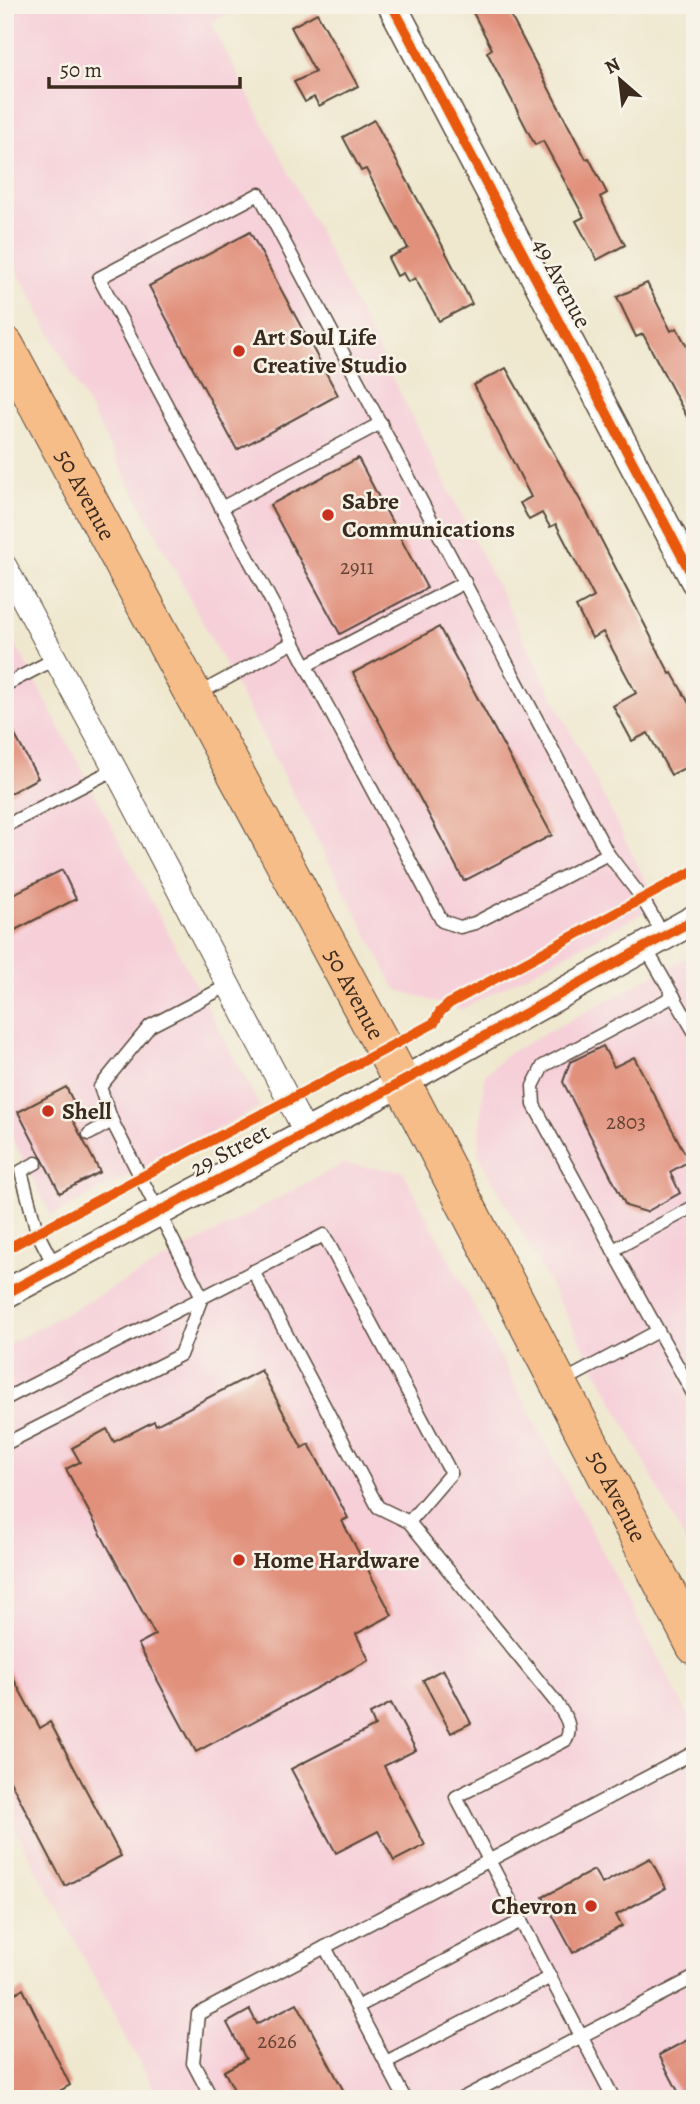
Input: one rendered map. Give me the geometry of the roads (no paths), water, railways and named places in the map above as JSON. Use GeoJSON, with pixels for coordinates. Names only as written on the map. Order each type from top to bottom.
{"type":"FeatureCollection","features":[{"type":"Feature","properties":{"kind":"main road","name":"50 Avenue"},"geometry":{"type":"LineString","coordinates":[[5,345],[402,1082],[695,1646]]}},
{"type":"Feature","properties":{"kind":"street","name":"49 Avenue"},"geometry":{"type":"LineString","coordinates":[[392,5],[695,581]]}},
{"type":"Feature","properties":{"kind":"street"},"geometry":{"type":"LineString","coordinates":[[5,566],[306,1133]]}},
{"type":"Feature","properties":{"kind":"street","name":"29 Street"},"geometry":{"type":"LineString","coordinates":[[5,1294],[402,1082],[695,919]]}},
{"type":"Feature","properties":{"kind":"lane"},"geometry":{"type":"LineString","coordinates":[[608,854],[475,923],[460,927],[442,920],[99,278],[259,194],[608,854],[642,898],[674,996],[695,1033]]}},
{"type":"Feature","properties":{"kind":"lane"},"geometry":{"type":"LineString","coordinates":[[221,508],[381,423]]}},
{"type":"Feature","properties":{"kind":"lane"},"geometry":{"type":"LineString","coordinates":[[307,665],[465,582]]}},
{"type":"Feature","properties":{"kind":"lane"},"geometry":{"type":"LineString","coordinates":[[194,696],[294,642]]}},
{"type":"Feature","properties":{"kind":"lane"},"geometry":{"type":"LineString","coordinates":[[5,685],[55,659]]}},
{"type":"Feature","properties":{"kind":"lane"},"geometry":{"type":"LineString","coordinates":[[5,826],[115,769]]}},
{"type":"Feature","properties":{"kind":"lane"},"geometry":{"type":"LineString","coordinates":[[5,1444],[180,1355],[202,1297],[112,1121],[100,1087],[150,1026],[229,985]]}},
{"type":"Feature","properties":{"kind":"lane"},"geometry":{"type":"LineString","coordinates":[[674,996],[542,1066],[533,1086],[534,1105],[695,1397]]}},
{"type":"Feature","properties":{"kind":"lane"},"geometry":{"type":"LineString","coordinates":[[89,1134],[112,1121]]}},
{"type":"Feature","properties":{"kind":"lane"},"geometry":{"type":"LineString","coordinates":[[36,1163],[21,1171],[37,1232],[55,1267]]}},
{"type":"Feature","properties":{"kind":"lane"},"geometry":{"type":"LineString","coordinates":[[613,1250],[695,1206]]}},
{"type":"Feature","properties":{"kind":"lane"},"geometry":{"type":"LineString","coordinates":[[5,1399],[324,1235],[451,1473],[409,1521]]}},
{"type":"Feature","properties":{"kind":"lane"},"geometry":{"type":"LineString","coordinates":[[253,1271],[378,1507],[409,1521],[560,1708],[569,1726],[566,1740],[456,1797],[614,2099]]}},
{"type":"Feature","properties":{"kind":"lane"},"geometry":{"type":"LineString","coordinates":[[559,1384],[659,1331]]}},
{"type":"Feature","properties":{"kind":"lane"},"geometry":{"type":"LineString","coordinates":[[212,2099],[193,2063],[198,2014],[695,1752]]}},
{"type":"Feature","properties":{"kind":"lane"},"geometry":{"type":"LineString","coordinates":[[357,2007],[521,1921]]}},
{"type":"Feature","properties":{"kind":"lane"},"geometry":{"type":"LineString","coordinates":[[325,1947],[405,2099]]}},
{"type":"Feature","properties":{"kind":"lane"},"geometry":{"type":"LineString","coordinates":[[386,2062],[551,1977]]}},
{"type":"Feature","properties":{"kind":"lane"},"geometry":{"type":"LineString","coordinates":[[461,2099],[695,1977]]}},
{"type":"Feature","properties":{"kind":"place","name":"Art Soul Life Creative Studio"},"geometry":{"type":"Point","coordinates":[239,351]}},
{"type":"Feature","properties":{"kind":"place","name":"Sabre Communications"},"geometry":{"type":"Point","coordinates":[328,515]}},
{"type":"Feature","properties":{"kind":"place","name":"Shell"},"geometry":{"type":"Point","coordinates":[48,1111]}},
{"type":"Feature","properties":{"kind":"place","name":"Home Hardware"},"geometry":{"type":"Point","coordinates":[239,1560]}},
{"type":"Feature","properties":{"kind":"place","name":"Chevron"},"geometry":{"type":"Point","coordinates":[591,1906]}}]}
